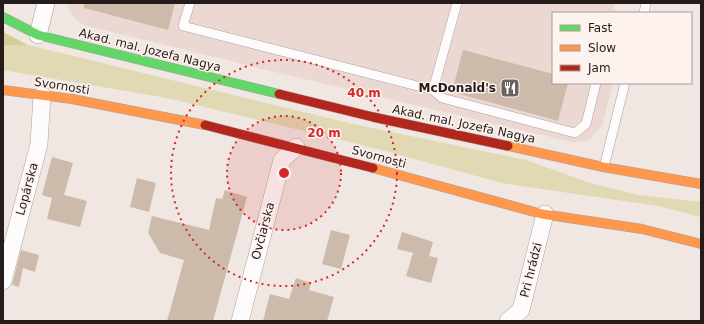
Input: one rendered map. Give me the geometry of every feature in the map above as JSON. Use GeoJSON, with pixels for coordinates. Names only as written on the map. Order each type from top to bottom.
{"type":"FeatureCollection","features":[{"type":"Feature","properties":{"kind":"street"},"geometry":{"type":"LineString","coordinates":[[38,34],[46,3]]}},
{"type":"Feature","properties":{"kind":"street","name":"Akad. mal. Jozefa Nagya"},"geometry":{"type":"LineString","coordinates":[[3,18],[38,34],[373,117],[604,167],[701,184]]}},
{"type":"Feature","properties":{"kind":"street","name":"Svornosti"},"geometry":{"type":"LineString","coordinates":[[3,90],[42,95],[165,116],[296,147],[545,214],[656,232],[701,244]]}},
{"type":"Feature","properties":{"kind":"street","name":"Lopárska"},"geometry":{"type":"LineString","coordinates":[[3,281],[39,144],[42,95]]}},
{"type":"Feature","properties":{"kind":"street","name":"Ovčiarska"},"geometry":{"type":"LineString","coordinates":[[240,321],[282,160],[296,147]]}},
{"type":"Feature","properties":{"kind":"street","name":"Pri hrádzi"},"geometry":{"type":"LineString","coordinates":[[508,321],[521,310],[545,214]]}},
{"type":"Feature","properties":{"kind":"lane"},"geometry":{"type":"LineString","coordinates":[[190,3],[183,26],[433,90],[442,98],[575,132],[586,124],[596,84]]}},
{"type":"Feature","properties":{"kind":"lane"},"geometry":{"type":"LineString","coordinates":[[433,90],[457,3]]}},
{"type":"Feature","properties":{"kind":"lane"},"geometry":{"type":"LineString","coordinates":[[604,167],[625,84]]}},
{"type":"Feature","properties":{"kind":"shaded area"},"geometry":{"type":"Polygon","coordinates":[[[67,3],[614,3],[613,9],[620,12],[552,12],[552,84],[613,84],[602,126],[590,139],[580,142],[572,142],[283,74],[84,25],[76,20],[67,3]]]}},
{"type":"Feature","properties":{"kind":"shaded area"},"geometry":{"type":"Polygon","coordinates":[[[3,32],[28,45],[3,45],[3,32]]]}},
{"type":"Feature","properties":{"kind":"shaded area"},"geometry":{"type":"Polygon","coordinates":[[[3,45],[28,45],[353,124],[526,160],[593,184],[639,195],[701,202],[701,217],[658,206],[502,183],[378,149],[167,98],[3,70],[3,45]]]}},
{"type":"Feature","properties":{"kind":"building"},"geometry":{"type":"Polygon","coordinates":[[[84,3],[175,3],[168,30],[84,8],[84,3]]]}},
{"type":"Feature","properties":{"kind":"building","name":"McDonald's"},"geometry":{"type":"Polygon","coordinates":[[[463,50],[552,74],[552,84],[568,84],[558,121],[452,92],[463,50]]]}},
{"type":"Feature","properties":{"kind":"building"},"geometry":{"type":"Polygon","coordinates":[[[52,157],[73,163],[64,195],[87,201],[80,227],[47,219],[52,198],[42,195],[52,157]]]}},
{"type":"Feature","properties":{"kind":"building"},"geometry":{"type":"Polygon","coordinates":[[[137,178],[156,183],[149,212],[130,207],[137,178]]]}},
{"type":"Feature","properties":{"kind":"building"},"geometry":{"type":"Polygon","coordinates":[[[225,190],[247,197],[213,321],[167,321],[184,260],[160,253],[148,233],[152,216],[209,230],[216,198],[222,199],[225,190]]]}},
{"type":"Feature","properties":{"kind":"building"},"geometry":{"type":"Polygon","coordinates":[[[331,230],[350,235],[341,269],[322,264],[331,230]]]}},
{"type":"Feature","properties":{"kind":"building"},"geometry":{"type":"Polygon","coordinates":[[[402,232],[433,242],[429,256],[438,258],[431,283],[406,276],[413,253],[397,249],[402,232]]]}},
{"type":"Feature","properties":{"kind":"building"},"geometry":{"type":"Polygon","coordinates":[[[21,250],[39,255],[35,272],[23,268],[19,287],[12,285],[21,250]]]}},
{"type":"Feature","properties":{"kind":"building"},"geometry":{"type":"Polygon","coordinates":[[[296,278],[311,283],[309,290],[334,297],[327,321],[263,321],[270,294],[289,299],[296,278]]]}},
{"type":"Feature","properties":{"kind":"traffic: fast"},"geometry":{"type":"LineString","coordinates":[[3,17],[38,35],[279,94]]}},
{"type":"Feature","properties":{"kind":"traffic: slow"},"geometry":{"type":"LineString","coordinates":[[3,90],[72,99],[205,125]]}},
{"type":"Feature","properties":{"kind":"traffic: slow"},"geometry":{"type":"LineString","coordinates":[[508,146],[603,167],[701,184]]}},
{"type":"Feature","properties":{"kind":"traffic: slow"},"geometry":{"type":"LineString","coordinates":[[373,168],[542,214],[642,229],[701,244]]}},
{"type":"Feature","properties":{"kind":"traffic: jam"},"geometry":{"type":"LineString","coordinates":[[279,94],[373,117],[508,146]]}},
{"type":"Feature","properties":{"kind":"traffic: jam"},"geometry":{"type":"LineString","coordinates":[[205,125],[373,168]]}},
{"type":"Feature","properties":{"kind":"place","name":"McDonald's"},"geometry":{"type":"Point","coordinates":[510,88]}}]}
